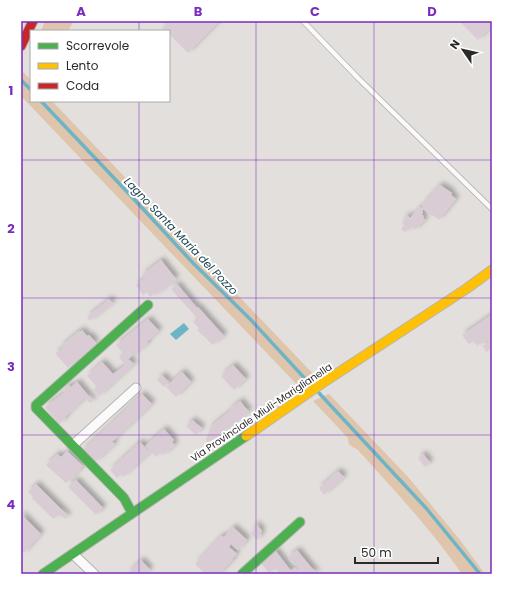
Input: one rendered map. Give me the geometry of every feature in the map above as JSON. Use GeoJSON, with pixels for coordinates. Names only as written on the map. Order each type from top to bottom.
{"type":"FeatureCollection","features":[{"type":"Feature","properties":{"kind":"main road"},"geometry":{"type":"LineString","coordinates":[[21,46],[33,21]]}},
{"type":"Feature","properties":{"kind":"main road","name":"Via Provinciale Miuli-Mariglianella"},"geometry":{"type":"LineString","coordinates":[[43,574],[321,384],[492,270]]}},
{"type":"Feature","properties":{"kind":"main road"},"geometry":{"type":"LineString","coordinates":[[132,513],[124,498],[36,408],[36,405],[37,402],[148,305]]}},
{"type":"Feature","properties":{"kind":"main road"},"geometry":{"type":"LineString","coordinates":[[242,574],[300,522]]}},
{"type":"Feature","properties":{"kind":"street"},"geometry":{"type":"LineString","coordinates":[[73,445],[136,388]]}},
{"type":"Feature","properties":{"kind":"street"},"geometry":{"type":"LineString","coordinates":[[73,554],[94,574]]}},
{"type":"Feature","properties":{"kind":"lane"},"geometry":{"type":"LineString","coordinates":[[303,21],[358,78],[492,209]]}},
{"type":"Feature","properties":{"kind":"shaded area"},"geometry":{"type":"Polygon","coordinates":[[[45,21],[74,21],[69,30],[41,30],[45,21]]]}},
{"type":"Feature","properties":{"kind":"shaded area"},"geometry":{"type":"Polygon","coordinates":[[[22,71],[30,79],[30,102],[53,102],[318,379],[302,390],[21,96],[22,71]]]}},
{"type":"Feature","properties":{"kind":"shaded area"},"geometry":{"type":"Polygon","coordinates":[[[329,394],[409,478],[460,540],[485,574],[462,574],[438,541],[357,449],[350,445],[348,438],[313,401],[329,394]]]}},
{"type":"Feature","properties":{"kind":"water"},"geometry":{"type":"Polygon","coordinates":[[[184,323],[189,329],[176,340],[170,334],[184,323]]]}},
{"type":"Feature","properties":{"kind":"building"},"geometry":{"type":"Polygon","coordinates":[[[169,21],[220,21],[188,53],[170,35],[170,30],[165,30],[162,28],[169,21]]]}},
{"type":"Feature","properties":{"kind":"building"},"geometry":{"type":"Polygon","coordinates":[[[459,21],[492,21],[492,26],[478,40],[459,21]]]}},
{"type":"Feature","properties":{"kind":"building"},"geometry":{"type":"Polygon","coordinates":[[[440,185],[452,193],[451,195],[456,199],[439,220],[422,208],[422,205],[440,185]]]}},
{"type":"Feature","properties":{"kind":"building"},"geometry":{"type":"Polygon","coordinates":[[[420,207],[423,209],[422,215],[424,216],[423,218],[425,220],[415,230],[411,226],[405,232],[401,229],[405,225],[402,222],[407,215],[410,218],[420,207]]]}},
{"type":"Feature","properties":{"kind":"building"},"geometry":{"type":"Polygon","coordinates":[[[161,260],[176,279],[156,295],[155,293],[150,297],[147,292],[143,295],[136,285],[145,278],[142,275],[161,260]]]}},
{"type":"Feature","properties":{"kind":"building"},"geometry":{"type":"Polygon","coordinates":[[[177,284],[197,308],[198,307],[224,336],[213,345],[197,330],[199,328],[193,322],[197,318],[171,289],[177,284]]]}},
{"type":"Feature","properties":{"kind":"building"},"geometry":{"type":"Polygon","coordinates":[[[109,299],[113,303],[90,321],[87,317],[109,299]]]}},
{"type":"Feature","properties":{"kind":"building"},"geometry":{"type":"Polygon","coordinates":[[[491,315],[492,348],[486,352],[483,346],[489,342],[487,339],[477,346],[474,341],[469,344],[462,335],[491,315]]]}},
{"type":"Feature","properties":{"kind":"building"},"geometry":{"type":"Polygon","coordinates":[[[148,319],[159,331],[147,342],[148,344],[128,359],[134,364],[99,396],[93,390],[97,387],[87,376],[102,362],[113,374],[125,365],[119,357],[123,353],[116,345],[148,319]]]}},
{"type":"Feature","properties":{"kind":"building"},"geometry":{"type":"Polygon","coordinates":[[[82,330],[96,343],[68,368],[55,353],[62,349],[61,346],[82,330]]]}},
{"type":"Feature","properties":{"kind":"building"},"geometry":{"type":"Polygon","coordinates":[[[233,365],[246,379],[234,390],[221,376],[233,365]]]}},
{"type":"Feature","properties":{"kind":"building"},"geometry":{"type":"Polygon","coordinates":[[[182,372],[191,382],[176,397],[166,387],[182,372]]]}},
{"type":"Feature","properties":{"kind":"building"},"geometry":{"type":"Polygon","coordinates":[[[162,375],[169,382],[164,387],[157,380],[162,375]]]}},
{"type":"Feature","properties":{"kind":"building"},"geometry":{"type":"Polygon","coordinates":[[[77,382],[93,401],[90,403],[85,398],[59,424],[45,407],[65,392],[63,391],[69,385],[71,387],[77,382]]]}},
{"type":"Feature","properties":{"kind":"building"},"geometry":{"type":"Polygon","coordinates":[[[142,394],[152,404],[112,442],[115,444],[95,462],[82,451],[142,394]]]}},
{"type":"Feature","properties":{"kind":"building"},"geometry":{"type":"Polygon","coordinates":[[[240,401],[249,412],[208,443],[206,440],[210,429],[209,428],[240,401]]]}},
{"type":"Feature","properties":{"kind":"building"},"geometry":{"type":"Polygon","coordinates":[[[192,420],[202,428],[196,435],[186,426],[192,420]]]}},
{"type":"Feature","properties":{"kind":"building"},"geometry":{"type":"Polygon","coordinates":[[[164,429],[174,440],[172,442],[175,445],[164,455],[161,452],[156,457],[145,446],[164,429]]]}},
{"type":"Feature","properties":{"kind":"building"},"geometry":{"type":"Polygon","coordinates":[[[140,442],[150,452],[123,477],[121,474],[117,478],[110,470],[140,442]]]}},
{"type":"Feature","properties":{"kind":"building"},"geometry":{"type":"Polygon","coordinates":[[[67,451],[83,466],[66,483],[46,465],[57,454],[61,457],[67,451]]]}},
{"type":"Feature","properties":{"kind":"building"},"geometry":{"type":"Polygon","coordinates":[[[423,454],[430,463],[425,467],[418,458],[423,454]]]}},
{"type":"Feature","properties":{"kind":"building"},"geometry":{"type":"Polygon","coordinates":[[[338,471],[344,477],[324,495],[319,488],[338,471]]]}},
{"type":"Feature","properties":{"kind":"building"},"geometry":{"type":"Polygon","coordinates":[[[76,480],[103,508],[96,515],[68,487],[76,480]]]}},
{"type":"Feature","properties":{"kind":"building"},"geometry":{"type":"Polygon","coordinates":[[[36,484],[68,516],[65,519],[59,514],[53,519],[32,498],[33,497],[28,492],[36,484]]]}},
{"type":"Feature","properties":{"kind":"building"},"geometry":{"type":"Polygon","coordinates":[[[21,514],[41,534],[24,553],[21,550],[21,514]]]}},
{"type":"Feature","properties":{"kind":"building"},"geometry":{"type":"Polygon","coordinates":[[[256,524],[262,531],[260,534],[262,535],[257,540],[251,533],[255,529],[253,527],[256,524]]]}},
{"type":"Feature","properties":{"kind":"building"},"geometry":{"type":"Polygon","coordinates":[[[233,527],[247,540],[238,550],[231,544],[229,547],[237,554],[219,574],[205,574],[195,564],[221,536],[224,537],[233,527]]]}},
{"type":"Feature","properties":{"kind":"building"},"geometry":{"type":"Polygon","coordinates":[[[275,550],[291,571],[295,567],[301,574],[280,574],[275,568],[269,573],[260,562],[275,550]]]}},
{"type":"Feature","properties":{"kind":"building"},"geometry":{"type":"Polygon","coordinates":[[[297,550],[317,574],[303,574],[288,557],[297,550]]]}},
{"type":"Feature","properties":{"kind":"building"},"geometry":{"type":"Polygon","coordinates":[[[141,560],[150,570],[146,574],[127,574],[141,560]]]}},
{"type":"Feature","properties":{"kind":"waterway","name":"Lagno Santa Maria del Pozzo"},"geometry":{"type":"LineString","coordinates":[[21,80],[30,89]]}},
{"type":"Feature","properties":{"kind":"waterway","name":"Lagno Santa Maria del Pozzo"},"geometry":{"type":"LineString","coordinates":[[42,102],[193,263],[251,320],[309,383]]}},
{"type":"Feature","properties":{"kind":"waterway","name":"Lagno Santa Maria del Pozzo"},"geometry":{"type":"LineString","coordinates":[[319,393],[426,508],[480,574]]}},
{"type":"Feature","properties":{"kind":"traffic: fast"},"geometry":{"type":"LineString","coordinates":[[132,513],[124,498],[36,408],[36,405],[148,305]]}},
{"type":"Feature","properties":{"kind":"traffic: fast"},"geometry":{"type":"LineString","coordinates":[[43,574],[246,436]]}},
{"type":"Feature","properties":{"kind":"traffic: fast"},"geometry":{"type":"LineString","coordinates":[[242,574],[300,522]]}},
{"type":"Feature","properties":{"kind":"traffic: slow"},"geometry":{"type":"LineString","coordinates":[[246,436],[321,384],[466,289],[492,270]]}},
{"type":"Feature","properties":{"kind":"traffic: jam"},"geometry":{"type":"LineString","coordinates":[[21,46],[33,21]]}}]}
